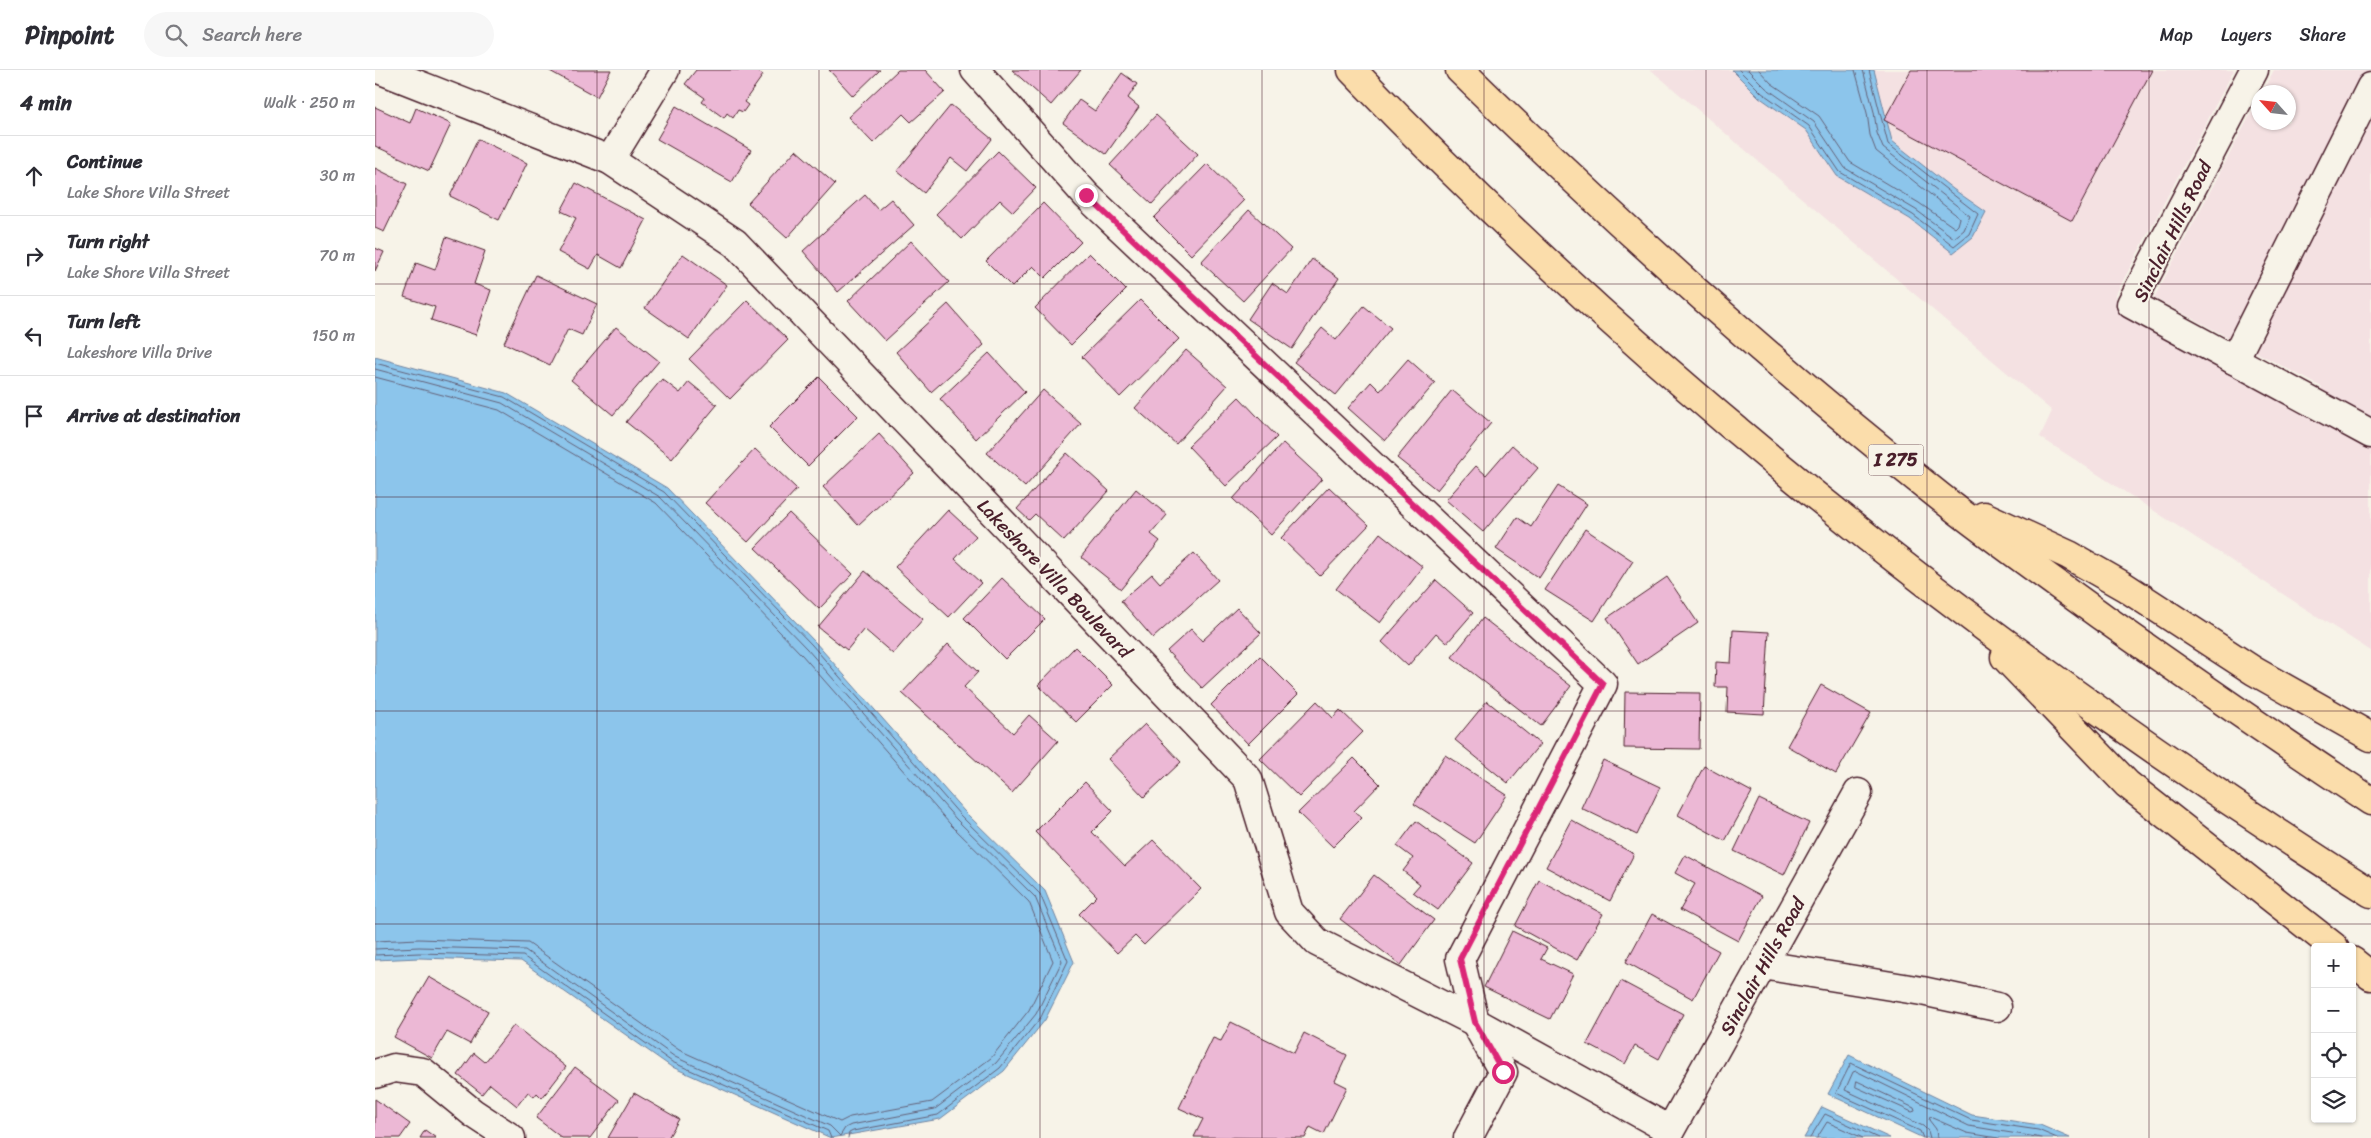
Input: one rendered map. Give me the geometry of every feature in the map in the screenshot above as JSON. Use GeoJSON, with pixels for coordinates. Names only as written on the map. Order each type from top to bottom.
{"type":"FeatureCollection","features":[{"type":"Feature","properties":{"kind":"highway"},"geometry":{"type":"LineString","coordinates":[[1352,70],[1425,146],[1521,239],[1624,333],[1731,426],[1957,607],[2172,762],[2371,893]]}},
{"type":"Feature","properties":{"kind":"highway","name":"I 275"},"geometry":{"type":"LineString","coordinates":[[1460,70],[1613,217],[1691,287],[1773,359],[1938,495],[1998,542],[2245,718],[2371,801]]}},
{"type":"Feature","properties":{"kind":"highway"},"geometry":{"type":"LineString","coordinates":[[1938,495],[2069,555],[2125,587],[2254,671],[2371,737]]}},
{"type":"Feature","properties":{"kind":"highway"},"geometry":{"type":"LineString","coordinates":[[1957,607],[2127,784],[2329,943]]}},
{"type":"Feature","properties":{"kind":"highway"},"geometry":{"type":"LineString","coordinates":[[2356,964],[2371,976]]}},
{"type":"Feature","properties":{"kind":"street","name":"Lakeshore Villa Boulevard"},"geometry":{"type":"LineString","coordinates":[[381,70],[610,160],[735,243],[1247,779],[1289,912],[1317,942],[1475,1022],[1668,1134]]}},
{"type":"Feature","properties":{"kind":"street"},"geometry":{"type":"LineString","coordinates":[[610,160],[665,70]]}},
{"type":"Feature","properties":{"kind":"street"},"geometry":{"type":"LineString","coordinates":[[975,70],[1086,195],[1603,684],[1460,959],[1475,1022],[1503,1072],[1468,1138]]}},
{"type":"Feature","properties":{"kind":"street","name":"Sinclair Hills Road"},"geometry":{"type":"LineString","coordinates":[[2254,70],[2131,304],[2371,434]]}},
{"type":"Feature","properties":{"kind":"street"},"geometry":{"type":"LineString","coordinates":[[2234,360],[2371,87]]}},
{"type":"Feature","properties":{"kind":"street","name":"Sinclair Hills Road"},"geometry":{"type":"LineString","coordinates":[[1668,1134],[1858,793]]}},
{"type":"Feature","properties":{"kind":"street"},"geometry":{"type":"LineString","coordinates":[[1763,965],[1922,991],[1997,1007]]}},
{"type":"Feature","properties":{"kind":"street"},"geometry":{"type":"LineString","coordinates":[[375,1074],[394,1068],[423,1072],[473,1113],[511,1138]]}},
{"type":"Feature","properties":{"kind":"shaded area"},"geometry":{"type":"Polygon","coordinates":[[[1651,70],[1732,70],[1759,97],[1806,130],[1837,176],[1910,219],[1953,253],[1986,212],[1953,189],[1892,141],[1874,70],[2234,70],[2115,296],[2124,318],[2308,416],[2322,387],[2154,298],[2251,113],[2251,130],[2296,130],[2296,85],[2266,85],[2274,70],[2371,70],[2371,651],[2040,437],[2052,411],[1651,70]]]}},
{"type":"Feature","properties":{"kind":"water"},"geometry":{"type":"Polygon","coordinates":[[[1732,70],[1874,70],[1892,141],[1953,189],[1986,212],[1973,237],[1953,253],[1910,219],[1837,176],[1806,130],[1759,97],[1732,70]]]}},
{"type":"Feature","properties":{"kind":"water"},"geometry":{"type":"Polygon","coordinates":[[[375,357],[506,393],[667,488],[815,642],[964,811],[1045,891],[1074,962],[1045,1020],[1004,1071],[940,1119],[831,1138],[670,1066],[521,961],[419,958],[375,960],[375,357]]]}},
{"type":"Feature","properties":{"kind":"water"},"geometry":{"type":"Polygon","coordinates":[[[1849,1055],[1972,1115],[2040,1125],[2070,1138],[1923,1138],[1828,1094],[1849,1055]]]}},
{"type":"Feature","properties":{"kind":"water"},"geometry":{"type":"Polygon","coordinates":[[[1822,1107],[1890,1138],[1804,1138],[1822,1107]]]}},
{"type":"Feature","properties":{"kind":"building"},"geometry":{"type":"Polygon","coordinates":[[[548,70],[611,70],[597,97],[548,70]]]}},
{"type":"Feature","properties":{"kind":"building"},"geometry":{"type":"Polygon","coordinates":[[[696,70],[755,70],[763,75],[744,102],[748,105],[743,112],[738,110],[733,118],[727,113],[724,118],[702,102],[705,98],[685,84],[696,70]]]}},
{"type":"Feature","properties":{"kind":"building"},"geometry":{"type":"Polygon","coordinates":[[[829,70],[880,70],[853,96],[829,70]]]}},
{"type":"Feature","properties":{"kind":"building"},"geometry":{"type":"Polygon","coordinates":[[[898,70],[925,70],[945,92],[911,122],[903,114],[873,143],[848,117],[898,70]]]}},
{"type":"Feature","properties":{"kind":"building"},"geometry":{"type":"Polygon","coordinates":[[[1012,70],[1081,70],[1051,105],[1012,70]]]}},
{"type":"Feature","properties":{"kind":"building"},"geometry":{"type":"Polygon","coordinates":[[[1911,70],[2152,70],[2072,221],[1884,120],[1911,70]]]}},
{"type":"Feature","properties":{"kind":"building"},"geometry":{"type":"Polygon","coordinates":[[[1122,73],[1137,84],[1128,98],[1139,107],[1106,154],[1063,123],[1079,100],[1095,111],[1122,73]]]}},
{"type":"Feature","properties":{"kind":"building"},"geometry":{"type":"Polygon","coordinates":[[[951,105],[992,139],[967,171],[951,158],[924,193],[897,171],[951,105]]]}},
{"type":"Feature","properties":{"kind":"building"},"geometry":{"type":"Polygon","coordinates":[[[676,106],[751,150],[732,182],[657,139],[676,106]]]}},
{"type":"Feature","properties":{"kind":"building"},"geometry":{"type":"Polygon","coordinates":[[[375,107],[410,123],[416,108],[451,124],[429,171],[375,146],[375,107]]]}},
{"type":"Feature","properties":{"kind":"building"},"geometry":{"type":"Polygon","coordinates":[[[1156,115],[1198,154],[1152,204],[1110,165],[1156,115]]]}},
{"type":"Feature","properties":{"kind":"building"},"geometry":{"type":"Polygon","coordinates":[[[478,139],[527,163],[499,220],[450,196],[478,139]]]}},
{"type":"Feature","properties":{"kind":"building"},"geometry":{"type":"Polygon","coordinates":[[[796,150],[835,184],[787,238],[748,203],[796,150]]]}},
{"type":"Feature","properties":{"kind":"building"},"geometry":{"type":"Polygon","coordinates":[[[998,151],[1036,188],[1013,212],[1000,200],[962,239],[936,214],[998,151]]]}},
{"type":"Feature","properties":{"kind":"building"},"geometry":{"type":"Polygon","coordinates":[[[1207,164],[1244,200],[1191,255],[1154,218],[1207,164]]]}},
{"type":"Feature","properties":{"kind":"building"},"geometry":{"type":"Polygon","coordinates":[[[375,168],[407,184],[384,232],[375,228],[375,168]]]}},
{"type":"Feature","properties":{"kind":"building"},"geometry":{"type":"Polygon","coordinates":[[[576,183],[646,220],[621,268],[598,255],[590,269],[558,252],[576,218],[561,211],[576,183]]]}},
{"type":"Feature","properties":{"kind":"building"},"geometry":{"type":"Polygon","coordinates":[[[865,195],[878,210],[891,199],[914,225],[838,292],[803,251],[865,195]]]}},
{"type":"Feature","properties":{"kind":"building"},"geometry":{"type":"Polygon","coordinates":[[[1043,203],[1081,242],[1045,278],[1033,266],[1012,287],[986,261],[1043,203]]]}},
{"type":"Feature","properties":{"kind":"building"},"geometry":{"type":"Polygon","coordinates":[[[1249,210],[1291,249],[1243,301],[1201,262],[1249,210]]]}},
{"type":"Feature","properties":{"kind":"building"},"geometry":{"type":"Polygon","coordinates":[[[446,237],[485,251],[474,284],[491,290],[476,335],[431,320],[435,307],[404,297],[416,263],[435,270],[446,237]]]}},
{"type":"Feature","properties":{"kind":"building"},"geometry":{"type":"Polygon","coordinates":[[[911,241],[949,282],[885,341],[848,301],[911,241]]]}},
{"type":"Feature","properties":{"kind":"building"},"geometry":{"type":"Polygon","coordinates":[[[375,248],[384,252],[375,271],[375,248]]]}},
{"type":"Feature","properties":{"kind":"building"},"geometry":{"type":"Polygon","coordinates":[[[1089,253],[1126,290],[1071,345],[1035,308],[1089,253]]]}},
{"type":"Feature","properties":{"kind":"building"},"geometry":{"type":"Polygon","coordinates":[[[683,254],[727,285],[689,339],[645,308],[683,254]]]}},
{"type":"Feature","properties":{"kind":"building"},"geometry":{"type":"Polygon","coordinates":[[[1312,259],[1339,278],[1292,349],[1248,319],[1272,283],[1288,294],[1312,259]]]}},
{"type":"Feature","properties":{"kind":"building"},"geometry":{"type":"Polygon","coordinates":[[[536,275],[597,304],[582,335],[568,329],[550,365],[504,343],[536,275]]]}},
{"type":"Feature","properties":{"kind":"building"},"geometry":{"type":"Polygon","coordinates":[[[747,300],[788,340],[730,399],[689,359],[747,300]]]}},
{"type":"Feature","properties":{"kind":"building"},"geometry":{"type":"Polygon","coordinates":[[[1140,300],[1179,339],[1120,397],[1082,357],[1140,300]]]}},
{"type":"Feature","properties":{"kind":"building"},"geometry":{"type":"Polygon","coordinates":[[[948,304],[984,345],[931,392],[896,352],[948,304]]]}},
{"type":"Feature","properties":{"kind":"building"},"geometry":{"type":"Polygon","coordinates":[[[1364,306],[1391,328],[1336,395],[1294,362],[1322,328],[1336,340],[1364,306]]]}},
{"type":"Feature","properties":{"kind":"building"},"geometry":{"type":"Polygon","coordinates":[[[616,327],[659,361],[613,415],[571,380],[616,327]]]}},
{"type":"Feature","properties":{"kind":"building"},"geometry":{"type":"Polygon","coordinates":[[[1186,350],[1227,386],[1176,444],[1135,408],[1186,350]]]}},
{"type":"Feature","properties":{"kind":"building"},"geometry":{"type":"Polygon","coordinates":[[[989,353],[1025,392],[976,439],[940,399],[989,353]]]}},
{"type":"Feature","properties":{"kind":"building"},"geometry":{"type":"Polygon","coordinates":[[[1408,359],[1435,383],[1385,441],[1348,408],[1371,382],[1380,391],[1408,359]]]}},
{"type":"Feature","properties":{"kind":"building"},"geometry":{"type":"Polygon","coordinates":[[[819,377],[858,416],[808,466],[769,427],[819,377]]]}},
{"type":"Feature","properties":{"kind":"building"},"geometry":{"type":"Polygon","coordinates":[[[662,379],[680,393],[689,382],[717,405],[672,459],[626,422],[662,379]]]}},
{"type":"Feature","properties":{"kind":"building"},"geometry":{"type":"Polygon","coordinates":[[[1043,390],[1081,424],[1025,487],[987,453],[1043,390]]]}},
{"type":"Feature","properties":{"kind":"building"},"geometry":{"type":"Polygon","coordinates":[[[1452,390],[1491,423],[1437,490],[1397,458],[1452,390]]]}},
{"type":"Feature","properties":{"kind":"building"},"geometry":{"type":"Polygon","coordinates":[[[1239,397],[1277,437],[1226,486],[1188,446],[1239,397]]]}},
{"type":"Feature","properties":{"kind":"building"},"geometry":{"type":"Polygon","coordinates":[[[879,434],[914,473],[858,525],[823,487],[879,434]]]}},
{"type":"Feature","properties":{"kind":"building"},"geometry":{"type":"Polygon","coordinates":[[[1283,443],[1322,479],[1271,535],[1233,499],[1283,443]]]}},
{"type":"Feature","properties":{"kind":"building"},"geometry":{"type":"Polygon","coordinates":[[[1512,445],[1538,468],[1483,532],[1446,500],[1476,466],[1486,475],[1512,445]]]}},
{"type":"Feature","properties":{"kind":"building"},"geometry":{"type":"Polygon","coordinates":[[[755,449],[797,489],[748,542],[705,503],[755,449]]]}},
{"type":"Feature","properties":{"kind":"building"},"geometry":{"type":"Polygon","coordinates":[[[1067,453],[1109,491],[1064,541],[1035,514],[1029,520],[1017,509],[1067,453]]]}},
{"type":"Feature","properties":{"kind":"building"},"geometry":{"type":"Polygon","coordinates":[[[1558,486],[1587,504],[1539,578],[1496,549],[1517,517],[1531,527],[1558,486]]]}},
{"type":"Feature","properties":{"kind":"building"},"geometry":{"type":"Polygon","coordinates":[[[1329,487],[1369,525],[1320,576],[1281,538],[1329,487]]]}},
{"type":"Feature","properties":{"kind":"building"},"geometry":{"type":"Polygon","coordinates":[[[1136,489],[1167,515],[1151,534],[1160,541],[1121,589],[1081,557],[1136,489]]]}},
{"type":"Feature","properties":{"kind":"building"},"geometry":{"type":"Polygon","coordinates":[[[948,510],[976,536],[955,559],[981,583],[949,617],[895,567],[948,510]]]}},
{"type":"Feature","properties":{"kind":"building"},"geometry":{"type":"Polygon","coordinates":[[[789,513],[853,574],[819,609],[755,548],[789,513]]]}},
{"type":"Feature","properties":{"kind":"building"},"geometry":{"type":"Polygon","coordinates":[[[1585,529],[1633,561],[1594,621],[1545,590],[1585,529]]]}},
{"type":"Feature","properties":{"kind":"building"},"geometry":{"type":"Polygon","coordinates":[[[1380,533],[1423,567],[1380,623],[1336,589],[1380,533]]]}},
{"type":"Feature","properties":{"kind":"building"},"geometry":{"type":"Polygon","coordinates":[[[1194,553],[1218,580],[1153,638],[1121,601],[1152,574],[1160,583],[1194,553]]]}},
{"type":"Feature","properties":{"kind":"building"},"geometry":{"type":"Polygon","coordinates":[[[865,571],[923,619],[893,654],[864,629],[847,650],[818,627],[865,571]]]}},
{"type":"Feature","properties":{"kind":"building"},"geometry":{"type":"Polygon","coordinates":[[[1667,577],[1698,623],[1638,664],[1607,618],[1667,577]]]}},
{"type":"Feature","properties":{"kind":"building"},"geometry":{"type":"Polygon","coordinates":[[[1002,578],[1045,619],[1005,659],[964,618],[1002,578]]]}},
{"type":"Feature","properties":{"kind":"building"},"geometry":{"type":"Polygon","coordinates":[[[1436,580],[1473,613],[1447,643],[1436,633],[1408,666],[1382,642],[1436,580]]]}},
{"type":"Feature","properties":{"kind":"building"},"geometry":{"type":"Polygon","coordinates":[[[1237,608],[1261,633],[1202,688],[1167,651],[1191,629],[1202,641],[1237,608]]]}},
{"type":"Feature","properties":{"kind":"building"},"geometry":{"type":"Polygon","coordinates":[[[1483,618],[1571,686],[1541,726],[1452,657],[1483,618]]]}},
{"type":"Feature","properties":{"kind":"building"},"geometry":{"type":"Polygon","coordinates":[[[1733,630],[1769,632],[1764,714],[1727,712],[1728,687],[1715,687],[1716,662],[1731,663],[1733,630]]]}},
{"type":"Feature","properties":{"kind":"building"},"geometry":{"type":"Polygon","coordinates":[[[948,644],[978,672],[964,687],[1013,733],[1029,715],[1058,741],[1012,793],[902,693],[948,644]]]}},
{"type":"Feature","properties":{"kind":"building"},"geometry":{"type":"Polygon","coordinates":[[[1075,647],[1113,685],[1076,722],[1038,685],[1075,647]]]}},
{"type":"Feature","properties":{"kind":"building"},"geometry":{"type":"Polygon","coordinates":[[[1260,656],[1298,694],[1248,744],[1211,705],[1260,656]]]}},
{"type":"Feature","properties":{"kind":"building"},"geometry":{"type":"Polygon","coordinates":[[[1821,685],[1871,713],[1836,774],[1787,746],[1821,685]]]}},
{"type":"Feature","properties":{"kind":"building"},"geometry":{"type":"Polygon","coordinates":[[[1625,692],[1700,693],[1699,749],[1624,748],[1625,692]]]}},
{"type":"Feature","properties":{"kind":"building"},"geometry":{"type":"Polygon","coordinates":[[[1317,701],[1333,718],[1340,710],[1363,732],[1299,797],[1260,759],[1317,701]]]}},
{"type":"Feature","properties":{"kind":"building"},"geometry":{"type":"Polygon","coordinates":[[[1487,701],[1540,744],[1508,783],[1455,740],[1487,701]]]}},
{"type":"Feature","properties":{"kind":"building"},"geometry":{"type":"Polygon","coordinates":[[[1145,724],[1181,762],[1144,797],[1108,759],[1145,724]]]}},
{"type":"Feature","properties":{"kind":"building"},"geometry":{"type":"Polygon","coordinates":[[[1445,755],[1507,795],[1475,843],[1414,804],[1445,755]]]}},
{"type":"Feature","properties":{"kind":"building"},"geometry":{"type":"Polygon","coordinates":[[[1354,758],[1380,784],[1354,811],[1362,818],[1333,847],[1298,813],[1354,758]]]}},
{"type":"Feature","properties":{"kind":"building"},"geometry":{"type":"Polygon","coordinates":[[[1603,760],[1660,787],[1637,835],[1581,808],[1603,760]]]}},
{"type":"Feature","properties":{"kind":"building"},"geometry":{"type":"Polygon","coordinates":[[[1704,766],[1752,792],[1725,841],[1678,815],[1704,766]]]}},
{"type":"Feature","properties":{"kind":"building"},"geometry":{"type":"Polygon","coordinates":[[[1085,782],[1113,811],[1092,832],[1125,866],[1153,840],[1201,889],[1144,945],[1135,936],[1117,953],[1079,914],[1097,896],[1035,832],[1085,782]]]}},
{"type":"Feature","properties":{"kind":"building"},"geometry":{"type":"Polygon","coordinates":[[[1759,799],[1809,823],[1784,875],[1734,851],[1759,799]]]}},
{"type":"Feature","properties":{"kind":"building"},"geometry":{"type":"Polygon","coordinates":[[[1571,820],[1634,854],[1610,901],[1546,867],[1571,820]]]}},
{"type":"Feature","properties":{"kind":"building"},"geometry":{"type":"Polygon","coordinates":[[[1416,821],[1473,863],[1438,910],[1413,892],[1420,884],[1403,871],[1413,858],[1397,846],[1416,821]]]}},
{"type":"Feature","properties":{"kind":"building"},"geometry":{"type":"Polygon","coordinates":[[[1685,855],[1762,896],[1738,941],[1680,910],[1695,884],[1675,873],[1685,855]]]}},
{"type":"Feature","properties":{"kind":"building"},"geometry":{"type":"Polygon","coordinates":[[[1374,875],[1434,920],[1401,965],[1340,919],[1374,875]]]}},
{"type":"Feature","properties":{"kind":"building"},"geometry":{"type":"Polygon","coordinates":[[[1539,880],[1603,914],[1577,960],[1515,926],[1539,880]]]}},
{"type":"Feature","properties":{"kind":"building"},"geometry":{"type":"Polygon","coordinates":[[[1652,914],[1719,951],[1693,999],[1626,962],[1652,914]]]}},
{"type":"Feature","properties":{"kind":"building"},"geometry":{"type":"Polygon","coordinates":[[[1512,931],[1547,948],[1541,959],[1573,974],[1550,1019],[1484,987],[1512,931]]]}},
{"type":"Feature","properties":{"kind":"building"},"geometry":{"type":"Polygon","coordinates":[[[429,977],[488,1011],[470,1044],[447,1032],[432,1058],[394,1037],[429,977]]]}},
{"type":"Feature","properties":{"kind":"building"},"geometry":{"type":"Polygon","coordinates":[[[1621,981],[1683,1014],[1659,1059],[1635,1046],[1625,1064],[1587,1044],[1621,981]]]}},
{"type":"Feature","properties":{"kind":"building"},"geometry":{"type":"Polygon","coordinates":[[[1231,1022],[1294,1053],[1304,1033],[1347,1055],[1335,1081],[1347,1087],[1324,1134],[1310,1127],[1305,1138],[1194,1137],[1203,1119],[1179,1108],[1213,1038],[1221,1041],[1231,1022]]]}},
{"type":"Feature","properties":{"kind":"building"},"geometry":{"type":"Polygon","coordinates":[[[514,1025],[566,1067],[542,1098],[537,1093],[534,1097],[528,1092],[517,1106],[490,1084],[482,1094],[458,1075],[474,1053],[485,1062],[514,1025]]]}},
{"type":"Feature","properties":{"kind":"building"},"geometry":{"type":"Polygon","coordinates":[[[575,1067],[619,1100],[590,1138],[562,1138],[536,1118],[575,1067]]]}},
{"type":"Feature","properties":{"kind":"building"},"geometry":{"type":"Polygon","coordinates":[[[634,1093],[679,1119],[668,1138],[608,1138],[634,1093]]]}},
{"type":"Feature","properties":{"kind":"building"},"geometry":{"type":"Polygon","coordinates":[[[375,1099],[410,1124],[400,1138],[375,1138],[375,1099]]]}},
{"type":"Feature","properties":{"kind":"building"},"geometry":{"type":"Polygon","coordinates":[[[425,1130],[436,1138],[420,1138],[425,1130]]]}},
{"type":"Feature","properties":{"kind":"route"},"geometry":{"type":"LineString","coordinates":[[1086,195],[1603,684],[1460,959],[1475,1022],[1503,1072]]}}]}
